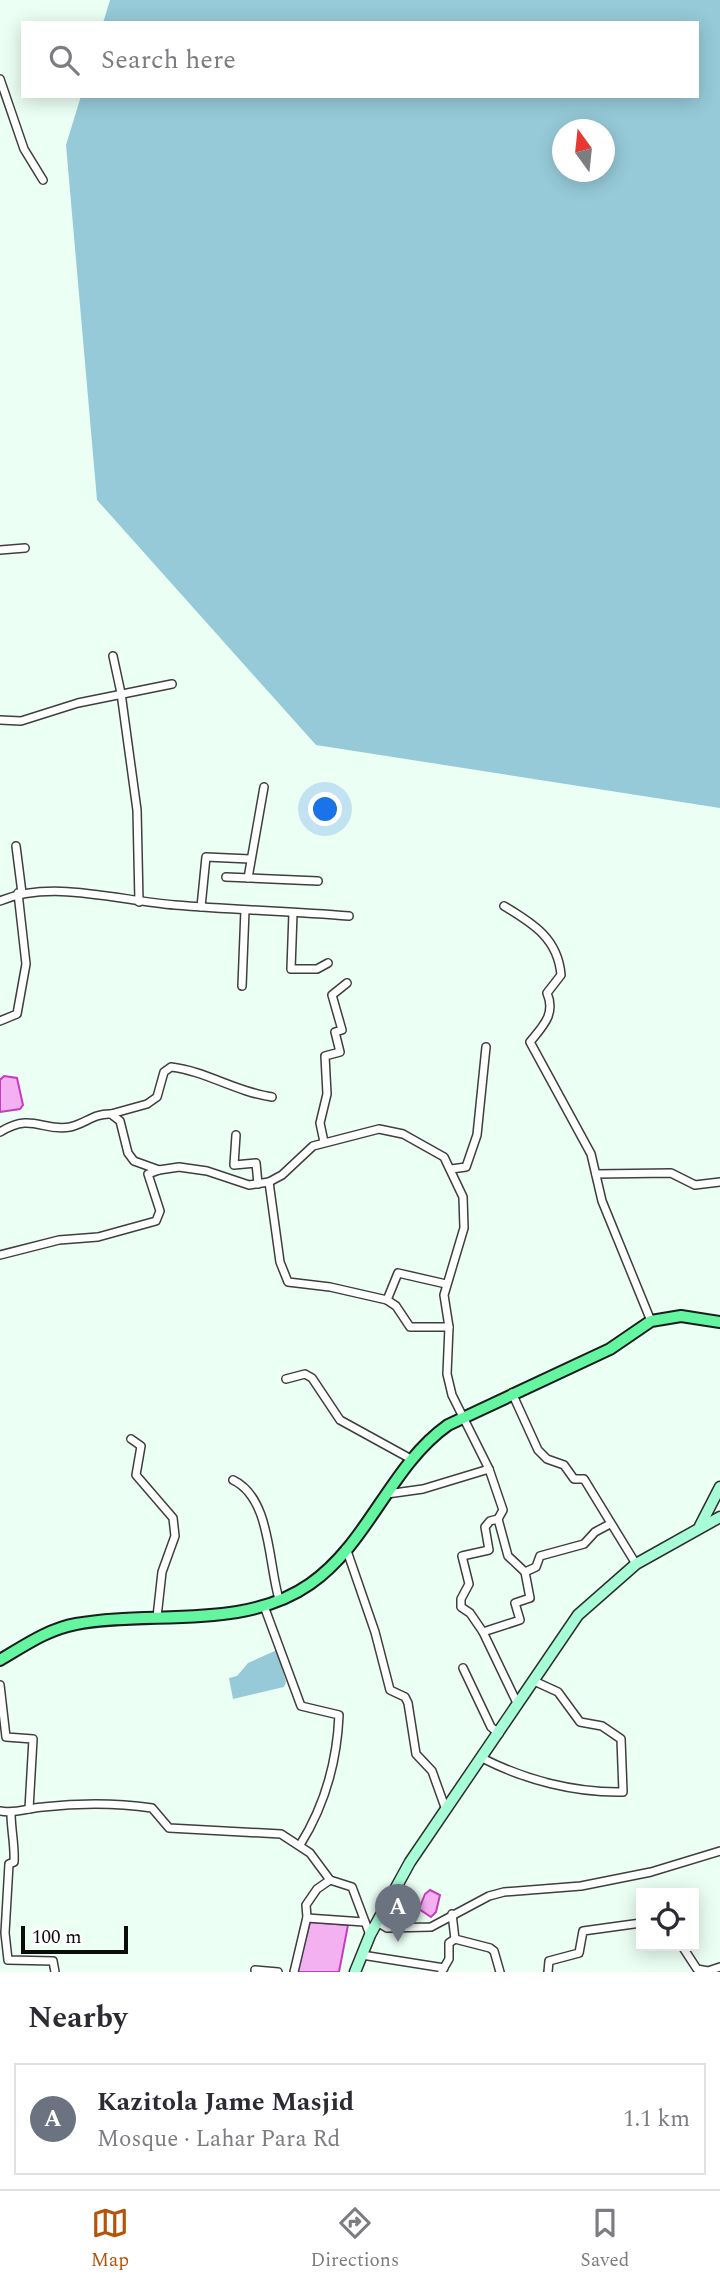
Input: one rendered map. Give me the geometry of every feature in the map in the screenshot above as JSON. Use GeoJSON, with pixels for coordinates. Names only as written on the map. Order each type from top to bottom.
{"type":"FeatureCollection","features":[{"type":"Feature","properties":{"kind":"main road"},"geometry":{"type":"LineString","coordinates":[[0,1660],[43,1634],[76,1624],[230,1612],[264,1606],[309,1585],[346,1547],[428,1439],[512,1392],[610,1349],[651,1321],[681,1316],[720,1322]]}},
{"type":"Feature","properties":{"kind":"main road"},"geometry":{"type":"LineString","coordinates":[[700,1527],[720,1487]]}},
{"type":"Feature","properties":{"kind":"main road"},"geometry":{"type":"LineString","coordinates":[[355,1972],[370,1935],[410,1862],[578,1615],[636,1564],[720,1517]]}},
{"type":"Feature","properties":{"kind":"street"},"geometry":{"type":"LineString","coordinates":[[0,79],[24,149],[43,180]]}},
{"type":"Feature","properties":{"kind":"street"},"geometry":{"type":"LineString","coordinates":[[0,550],[25,548]]}},
{"type":"Feature","properties":{"kind":"street"},"geometry":{"type":"LineString","coordinates":[[113,656],[121,693],[137,810],[139,902]]}},
{"type":"Feature","properties":{"kind":"street"},"geometry":{"type":"LineString","coordinates":[[0,720],[22,721],[121,693],[172,684]]}},
{"type":"Feature","properties":{"kind":"street"},"geometry":{"type":"LineString","coordinates":[[248,878],[264,787]]}},
{"type":"Feature","properties":{"kind":"street"},"geometry":{"type":"LineString","coordinates":[[0,1021],[17,1014],[26,964],[16,846]]}},
{"type":"Feature","properties":{"kind":"street"},"geometry":{"type":"LineString","coordinates":[[201,907],[206,857],[250,859]]}},
{"type":"Feature","properties":{"kind":"street"},"geometry":{"type":"LineString","coordinates":[[226,877],[318,881]]}},
{"type":"Feature","properties":{"kind":"street"},"geometry":{"type":"LineString","coordinates":[[0,901],[20,893],[67,893],[139,902],[349,916]]}},
{"type":"Feature","properties":{"kind":"street"},"geometry":{"type":"LineString","coordinates":[[504,906],[541,928],[559,957],[561,975],[547,993],[552,1004],[548,1021],[530,1042],[591,1154],[602,1201],[651,1321]]}},
{"type":"Feature","properties":{"kind":"street"},"geometry":{"type":"LineString","coordinates":[[242,986],[245,910]]}},
{"type":"Feature","properties":{"kind":"street"},"geometry":{"type":"LineString","coordinates":[[293,913],[291,969],[317,969],[328,963]]}},
{"type":"Feature","properties":{"kind":"street"},"geometry":{"type":"LineString","coordinates":[[324,1142],[320,1123],[327,1094],[325,1056],[340,1052],[335,1032],[342,1030],[332,995],[347,983]]}},
{"type":"Feature","properties":{"kind":"street"},"geometry":{"type":"LineString","coordinates":[[451,1169],[466,1167],[477,1135],[486,1047]]}},
{"type":"Feature","properties":{"kind":"street"},"geometry":{"type":"LineString","coordinates":[[0,1132],[26,1121],[66,1128],[81,1124],[87,1118],[147,1104],[157,1097],[164,1072],[171,1067],[185,1069],[250,1094],[272,1097]]}},
{"type":"Feature","properties":{"kind":"street"},"geometry":{"type":"LineString","coordinates":[[111,1114],[120,1121],[128,1153],[134,1161],[159,1170]]}},
{"type":"Feature","properties":{"kind":"street"},"geometry":{"type":"LineString","coordinates":[[0,1255],[59,1240],[98,1237],[156,1221],[160,1211],[153,1197],[148,1174],[159,1170],[207,1171],[231,1182],[258,1185],[282,1175],[313,1146],[387,1128],[433,1149],[444,1157],[463,1197],[464,1228],[444,1295],[449,1327],[447,1374],[462,1418],[489,1469],[503,1510],[498,1518],[485,1527],[489,1550],[462,1556],[470,1584],[461,1599],[461,1607],[470,1613],[483,1632],[518,1705]]}},
{"type":"Feature","properties":{"kind":"street"},"geometry":{"type":"LineString","coordinates":[[236,1135],[234,1165],[256,1163],[258,1185]]}},
{"type":"Feature","properties":{"kind":"street"},"geometry":{"type":"LineString","coordinates":[[597,1174],[671,1173],[695,1185],[720,1182]]}},
{"type":"Feature","properties":{"kind":"street"},"geometry":{"type":"LineString","coordinates":[[269,1182],[281,1262],[288,1282],[330,1287],[387,1300],[396,1306],[410,1327],[449,1327]]}},
{"type":"Feature","properties":{"kind":"street"},"geometry":{"type":"LineString","coordinates":[[387,1300],[398,1273],[446,1283]]}},
{"type":"Feature","properties":{"kind":"street"},"geometry":{"type":"LineString","coordinates":[[286,1379],[305,1374],[313,1378],[340,1420],[411,1459]]}},
{"type":"Feature","properties":{"kind":"street"},"geometry":{"type":"LineString","coordinates":[[512,1392],[538,1450],[547,1459],[564,1465],[574,1479],[584,1479],[636,1564]]}},
{"type":"Feature","properties":{"kind":"street"},"geometry":{"type":"LineString","coordinates":[[131,1439],[141,1446],[136,1475],[173,1518],[175,1536],[162,1572],[157,1617]]}},
{"type":"Feature","properties":{"kind":"street"},"geometry":{"type":"LineString","coordinates":[[387,1494],[423,1489],[489,1469]]}},
{"type":"Feature","properties":{"kind":"street"},"geometry":{"type":"LineString","coordinates":[[233,1480],[244,1486],[260,1507],[279,1599]]}},
{"type":"Feature","properties":{"kind":"street"},"geometry":{"type":"LineString","coordinates":[[483,1632],[520,1620],[515,1603],[530,1598],[525,1572],[508,1556],[498,1518]]}},
{"type":"Feature","properties":{"kind":"street"},"geometry":{"type":"LineString","coordinates":[[525,1572],[536,1567],[540,1556],[584,1544],[595,1532],[610,1524]]}},
{"type":"Feature","properties":{"kind":"street"},"geometry":{"type":"LineString","coordinates":[[346,1547],[375,1632],[388,1685],[392,1692],[405,1697],[408,1703],[416,1754],[432,1771],[446,1810]]}},
{"type":"Feature","properties":{"kind":"street"},"geometry":{"type":"LineString","coordinates":[[264,1606],[290,1684],[301,1706],[339,1716],[334,1768],[314,1823],[300,1845]]}},
{"type":"Feature","properties":{"kind":"street"},"geometry":{"type":"LineString","coordinates":[[463,1668],[491,1727],[499,1734]]}},
{"type":"Feature","properties":{"kind":"street"},"geometry":{"type":"LineString","coordinates":[[482,1758],[511,1773],[562,1786],[599,1792],[623,1792],[621,1739],[602,1726],[580,1722],[558,1692],[534,1681]]}},
{"type":"Feature","properties":{"kind":"street"},"geometry":{"type":"LineString","coordinates":[[0,1685],[6,1737],[33,1739],[29,1809]]}},
{"type":"Feature","properties":{"kind":"street"},"geometry":{"type":"LineString","coordinates":[[0,1811],[11,1813],[29,1809],[135,1806],[152,1808],[169,1828],[281,1833],[300,1845],[317,1861],[330,1880],[352,1888],[370,1935]]}},
{"type":"Feature","properties":{"kind":"street"},"geometry":{"type":"LineString","coordinates":[[11,1813],[11,1840],[15,1852],[14,1862],[9,1864],[5,1933],[8,1959],[54,1961],[55,1972]]}},
{"type":"Feature","properties":{"kind":"street"},"geometry":{"type":"LineString","coordinates":[[377,1922],[387,1928],[431,1927],[452,1914],[504,1892],[581,1886],[651,1872],[720,1851]]}},
{"type":"Feature","properties":{"kind":"street"},"geometry":{"type":"LineString","coordinates":[[294,1972],[307,1918],[308,1901],[317,1889],[330,1880]]}},
{"type":"Feature","properties":{"kind":"street"},"geometry":{"type":"LineString","coordinates":[[452,1914],[455,1939]]}},
{"type":"Feature","properties":{"kind":"street"},"geometry":{"type":"LineString","coordinates":[[307,1918],[364,1922]]}},
{"type":"Feature","properties":{"kind":"street"},"geometry":{"type":"LineString","coordinates":[[548,1972],[549,1961],[579,1953],[583,1931],[636,1924]]}},
{"type":"Feature","properties":{"kind":"street"},"geometry":{"type":"LineString","coordinates":[[362,1955],[443,1970],[449,1959],[449,1943],[455,1939],[490,1948],[494,1951],[500,1972]]}},
{"type":"Feature","properties":{"kind":"street"},"geometry":{"type":"LineString","coordinates":[[685,1951],[698,1969],[708,1971],[720,1967]]}},
{"type":"Feature","properties":{"kind":"street"},"geometry":{"type":"LineString","coordinates":[[255,1970],[278,1972]]}},
{"type":"Feature","properties":{"kind":"shaded area"},"geometry":{"type":"Polygon","coordinates":[[[110,0],[720,0],[720,808],[316,745],[97,500],[66,145],[80,98],[699,98],[699,21],[104,21],[110,0]]]}},
{"type":"Feature","properties":{"kind":"shaded area"},"geometry":{"type":"Polygon","coordinates":[[[4,1076],[17,1078],[23,1105],[20,1109],[0,1112],[0,1080],[4,1076]]]}},
{"type":"Feature","properties":{"kind":"shaded area"},"geometry":{"type":"Polygon","coordinates":[[[277,1650],[286,1682],[284,1687],[233,1699],[229,1678],[237,1676],[248,1663],[277,1650]]]}},
{"type":"Feature","properties":{"kind":"shaded area"},"geometry":{"type":"Polygon","coordinates":[[[430,1890],[440,1895],[436,1912],[431,1917],[419,1909],[425,1894],[430,1890]]]}},
{"type":"Feature","properties":{"kind":"shaded area"},"geometry":{"type":"Polygon","coordinates":[[[310,1922],[348,1925],[339,1972],[297,1972],[310,1922]]]}},
{"type":"Feature","properties":{"kind":"place","name":"Kazitola Jame Masjid"},"geometry":{"type":"Point","coordinates":[398,1942]}}]}
